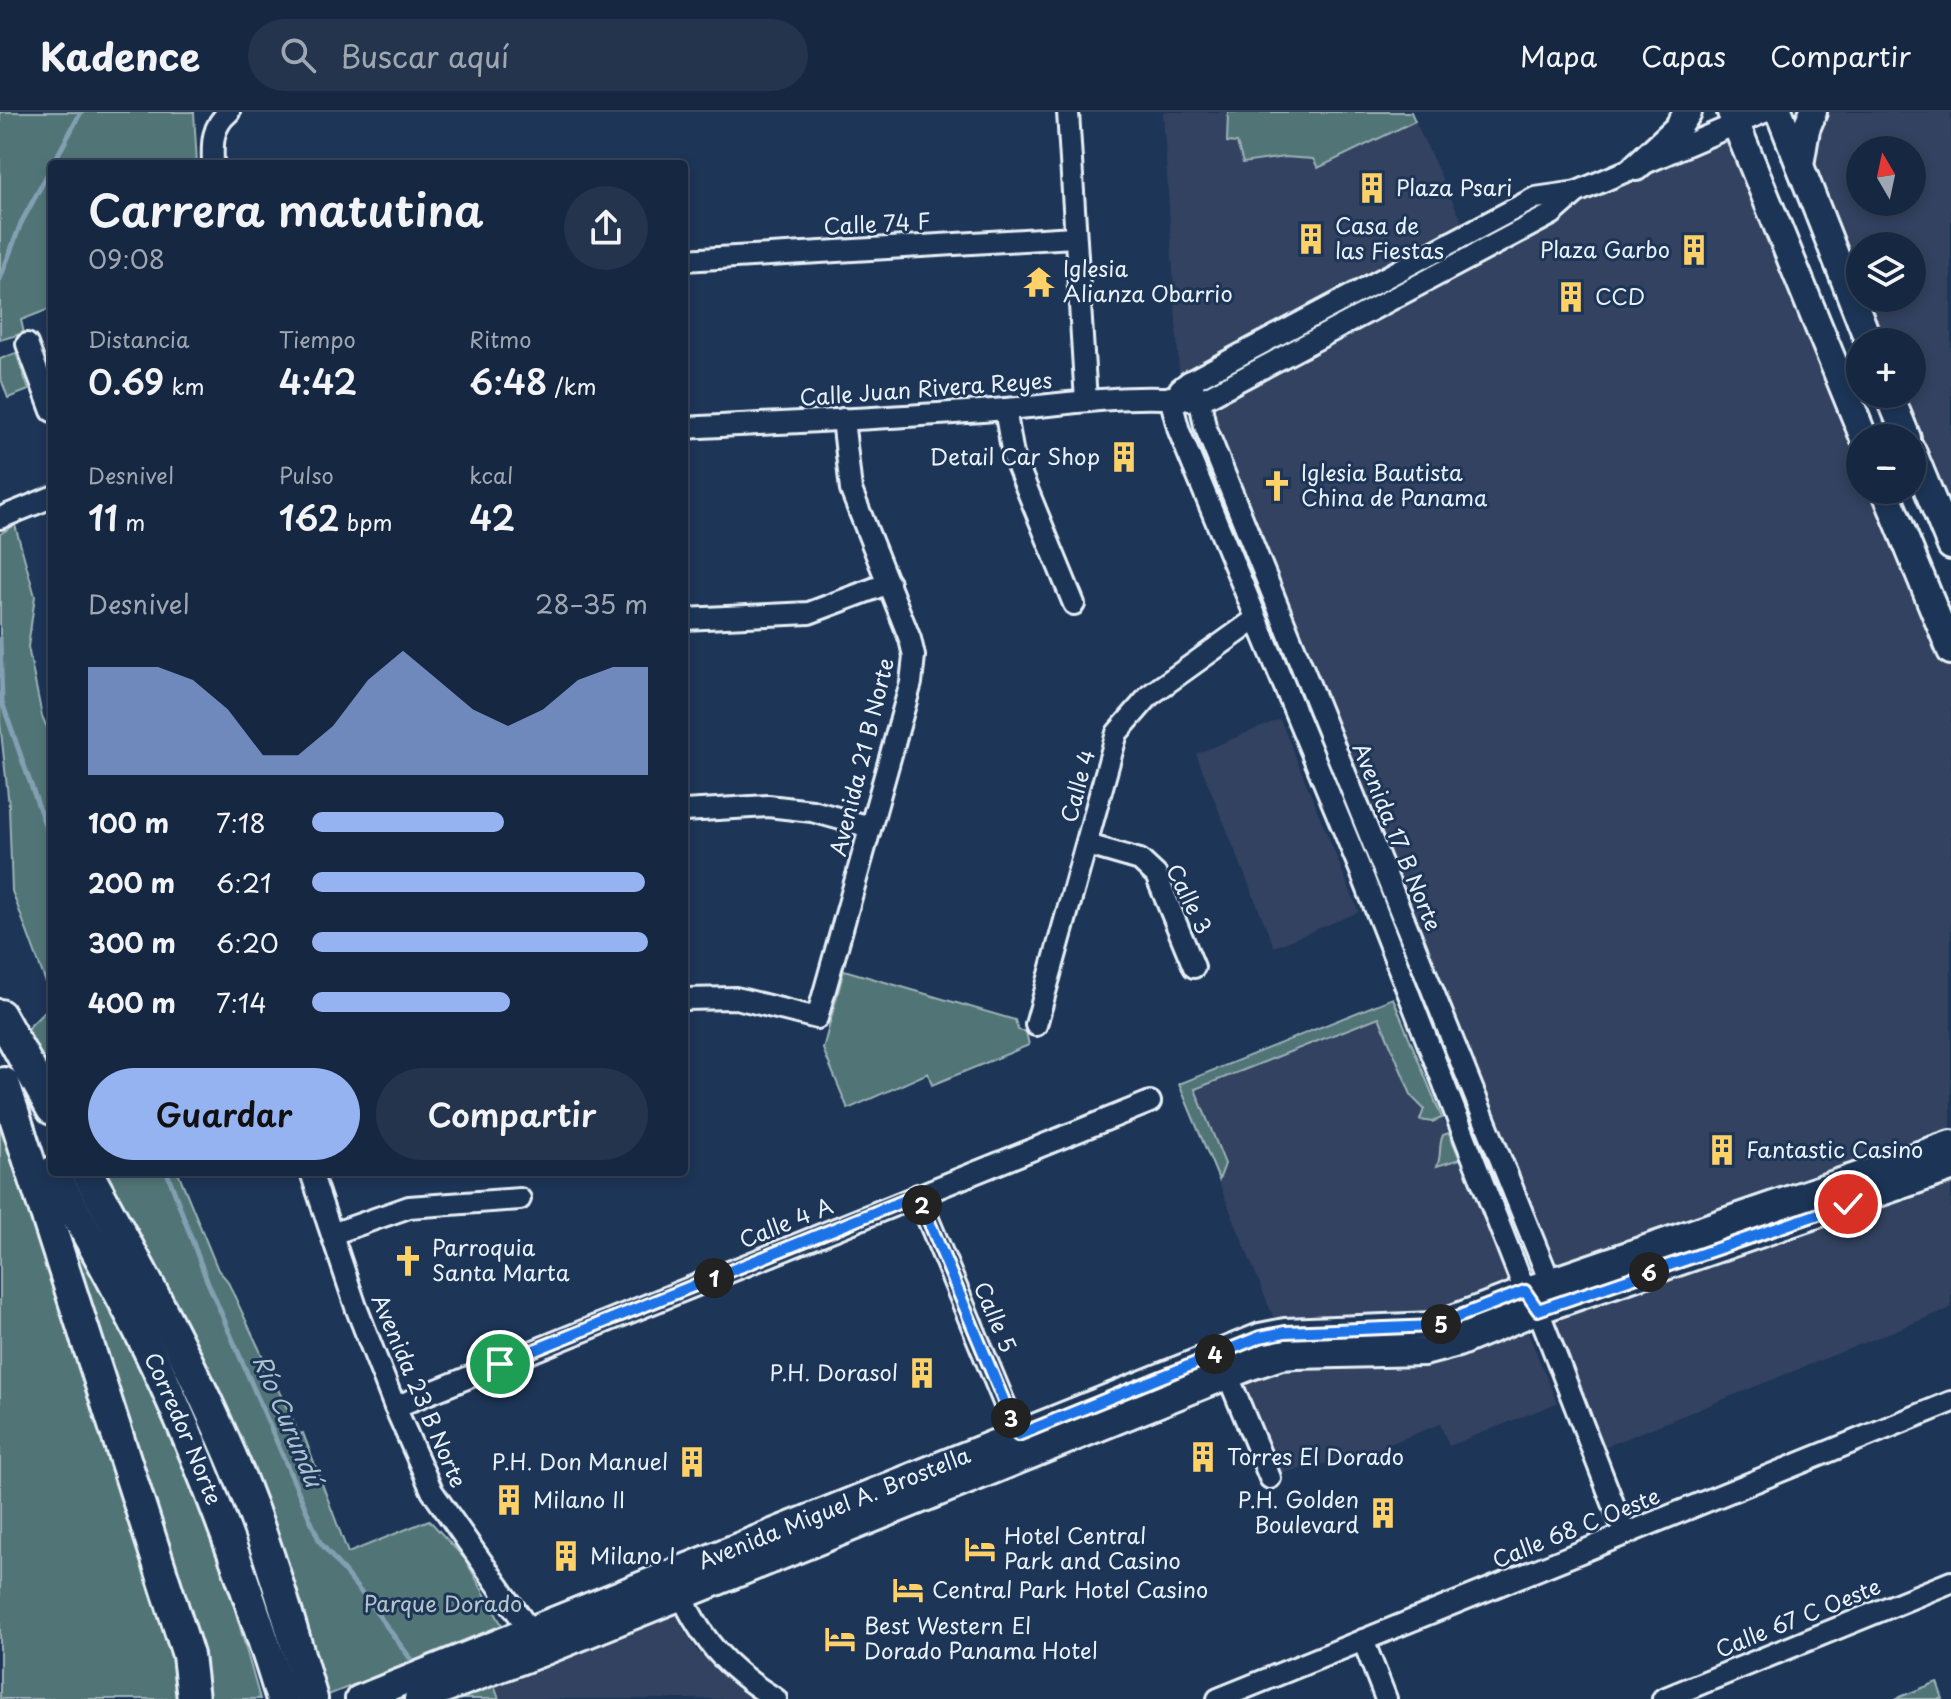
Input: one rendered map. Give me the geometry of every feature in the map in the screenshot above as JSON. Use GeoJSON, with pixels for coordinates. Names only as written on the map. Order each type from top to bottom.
{"type":"FeatureCollection","features":[{"type":"Feature","properties":{"kind":"highway"},"geometry":{"type":"LineString","coordinates":[[0,1015],[48,1102]]}},
{"type":"Feature","properties":{"kind":"highway"},"geometry":{"type":"LineString","coordinates":[[2,1079],[188,1655],[193,1699]]}},
{"type":"Feature","properties":{"kind":"highway","name":"Corredor Norte"},"geometry":{"type":"LineString","coordinates":[[2,1079],[48,1162]]}},
{"type":"Feature","properties":{"kind":"highway","name":"Corredor Norte"},"geometry":{"type":"LineString","coordinates":[[56,1176],[165,1384],[296,1696]]}},
{"type":"Feature","properties":{"kind":"highway","name":"Corredor Norte"},"geometry":{"type":"LineString","coordinates":[[89,1176],[142,1270],[192,1370],[238,1473],[274,1574],[296,1696]]}},
{"type":"Feature","properties":{"kind":"main road"},"geometry":{"type":"LineString","coordinates":[[1636,167],[1677,129],[1688,112]]}},
{"type":"Feature","properties":{"kind":"main road"},"geometry":{"type":"LineString","coordinates":[[1779,112],[1863,328]]}},
{"type":"Feature","properties":{"kind":"main road"},"geometry":{"type":"LineString","coordinates":[[1800,168],[1806,129],[1813,112]]}},
{"type":"Feature","properties":{"kind":"main road"},"geometry":{"type":"LineString","coordinates":[[1733,118],[1858,424]]}},
{"type":"Feature","properties":{"kind":"main road"},"geometry":{"type":"LineString","coordinates":[[1926,485],[1951,546]]}},
{"type":"Feature","properties":{"kind":"main road"},"geometry":{"type":"LineString","coordinates":[[1891,504],[1951,651]]}},
{"type":"Feature","properties":{"kind":"main road","name":"Avenida Miguel A. Brostella"},"geometry":{"type":"LineString","coordinates":[[420,1698],[682,1597],[1260,1337],[1285,1332],[1434,1326],[1532,1300],[1757,1223],[1951,1144]]}},
{"type":"Feature","properties":{"kind":"main road","name":"Avenida Miguel A. Brostella"},"geometry":{"type":"LineString","coordinates":[[364,1697],[671,1572],[1281,1356],[1424,1352],[1441,1348],[1532,1300],[1550,1282],[1951,1168]]}},
{"type":"Feature","properties":{"kind":"street"},"geometry":{"type":"LineString","coordinates":[[213,160],[212,136],[229,112]]}},
{"type":"Feature","properties":{"kind":"street"},"geometry":{"type":"LineString","coordinates":[[1068,112],[1086,401]]}},
{"type":"Feature","properties":{"kind":"street"},"geometry":{"type":"LineString","coordinates":[[1625,1534],[1360,869],[1179,431],[1170,397],[1189,382],[1535,198],[1577,192],[1636,167],[1733,118],[1764,112]]}},
{"type":"Feature","properties":{"kind":"street"},"geometry":{"type":"LineString","coordinates":[[1200,401],[1552,214],[1577,192]]}},
{"type":"Feature","properties":{"kind":"street","name":"Calle 74 F"},"geometry":{"type":"LineString","coordinates":[[688,260],[1074,237]]}},
{"type":"Feature","properties":{"kind":"street"},"geometry":{"type":"LineString","coordinates":[[27,344],[48,400]]}},
{"type":"Feature","properties":{"kind":"street","name":"Avenida 17 B Norte"},"geometry":{"type":"LineString","coordinates":[[1189,382],[1200,401],[1210,440],[1550,1282]]}},
{"type":"Feature","properties":{"kind":"street","name":"Calle Juan Rivera Reyes"},"geometry":{"type":"LineString","coordinates":[[688,428],[1005,409],[1086,401],[1170,397],[1200,401]]}},
{"type":"Feature","properties":{"kind":"street"},"geometry":{"type":"LineString","coordinates":[[1005,409],[1013,455],[1074,604]]}},
{"type":"Feature","properties":{"kind":"street","name":"Avenida 21 B Norte"},"geometry":{"type":"LineString","coordinates":[[688,999],[736,998],[817,1018],[911,683],[914,656],[889,583],[851,490],[843,419]]}},
{"type":"Feature","properties":{"kind":"street"},"geometry":{"type":"LineString","coordinates":[[0,518],[48,499]]}},
{"type":"Feature","properties":{"kind":"street"},"geometry":{"type":"LineString","coordinates":[[688,619],[809,613],[889,583]]}},
{"type":"Feature","properties":{"kind":"street","name":"Calle 4"},"geometry":{"type":"LineString","coordinates":[[1036,1025],[1117,733],[1150,695],[1256,619]]}},
{"type":"Feature","properties":{"kind":"street"},"geometry":{"type":"LineString","coordinates":[[688,811],[768,806],[812,811],[870,827]]}},
{"type":"Feature","properties":{"kind":"street","name":"Calle 3"},"geometry":{"type":"LineString","coordinates":[[1088,845],[1140,860],[1156,875],[1194,967]]}},
{"type":"Feature","properties":{"kind":"street","name":"Calle 4 A"},"geometry":{"type":"LineString","coordinates":[[395,1407],[1150,1102]]}},
{"type":"Feature","properties":{"kind":"street","name":"Avenida 23 B Norte"},"geometry":{"type":"LineString","coordinates":[[312,1176],[356,1307],[432,1491],[543,1652]]}},
{"type":"Feature","properties":{"kind":"street","name":"Calle 5"},"geometry":{"type":"LineString","coordinates":[[918,1195],[1022,1446]]}},
{"type":"Feature","properties":{"kind":"street"},"geometry":{"type":"LineString","coordinates":[[332,1234],[409,1207],[520,1199]]}},
{"type":"Feature","properties":{"kind":"street"},"geometry":{"type":"LineString","coordinates":[[1228,1376],[1270,1478]]}},
{"type":"Feature","properties":{"kind":"street","name":"Calle 68 C Oeste"},"geometry":{"type":"LineString","coordinates":[[1218,1699],[1951,1402]]}},
{"type":"Feature","properties":{"kind":"street"},"geometry":{"type":"LineString","coordinates":[[671,1572],[701,1633],[719,1656],[750,1683],[776,1699]]}},
{"type":"Feature","properties":{"kind":"street","name":"Calle 67 C Oeste"},"geometry":{"type":"LineString","coordinates":[[1663,1699],[1951,1582]]}},
{"type":"Feature","properties":{"kind":"street"},"geometry":{"type":"LineString","coordinates":[[1363,1640],[1386,1699]]}},
{"type":"Feature","properties":{"kind":"shaded area"},"geometry":{"type":"Polygon","coordinates":[[[1163,112],[1228,112],[1227,142],[1237,142],[1243,163],[1284,157],[1314,159],[1318,168],[1415,121],[1468,234],[1182,387],[1163,112]]]}},
{"type":"Feature","properties":{"kind":"shaded area"},"geometry":{"type":"Polygon","coordinates":[[[1828,112],[1951,112],[1951,510],[1926,450],[1926,424],[1915,424],[1909,408],[1926,408],[1926,328],[1876,328],[1869,312],[1926,312],[1926,232],[1846,232],[1846,249],[1811,150],[1828,112]]]}},
{"type":"Feature","properties":{"kind":"shaded area"},"geometry":{"type":"Polygon","coordinates":[[[1735,124],[1854,424],[1846,424],[1846,504],[1891,504],[1951,651],[1951,1143],[1550,1282],[1200,401],[1552,214],[1735,124]]]}},
{"type":"Feature","properties":{"kind":"shaded area"},"geometry":{"type":"Polygon","coordinates":[[[1280,719],[1359,912],[1274,947],[1196,754],[1280,719]]]}},
{"type":"Feature","properties":{"kind":"shaded area"},"geometry":{"type":"Polygon","coordinates":[[[1393,998],[1510,1283],[1444,1309],[1353,1318],[1274,1319],[1179,1084],[1393,998]]]}},
{"type":"Feature","properties":{"kind":"shaded area"},"geometry":{"type":"Polygon","coordinates":[[[1951,1168],[1951,1308],[1592,1452],[1538,1310],[1951,1168]]]}},
{"type":"Feature","properties":{"kind":"shaded area"},"geometry":{"type":"Polygon","coordinates":[[[1527,1330],[1557,1403],[1449,1446],[1440,1424],[1357,1457],[1281,1473],[1243,1380],[1272,1369],[1432,1363],[1527,1330]]]}},
{"type":"Feature","properties":{"kind":"shaded area"},"geometry":{"type":"Polygon","coordinates":[[[676,1612],[698,1652],[764,1699],[499,1699],[497,1696],[493,1683],[676,1612]]]}},
{"type":"Feature","properties":{"kind":"green space"},"geometry":{"type":"Polygon","coordinates":[[[0,112],[194,112],[197,160],[48,160],[48,310],[21,320],[24,333],[0,340],[0,112]]]}},
{"type":"Feature","properties":{"kind":"green space"},"geometry":{"type":"Polygon","coordinates":[[[1228,112],[1411,112],[1415,121],[1318,168],[1313,159],[1284,157],[1243,163],[1237,143],[1227,142],[1228,112]]]}},
{"type":"Feature","properties":{"kind":"green space"},"geometry":{"type":"Polygon","coordinates":[[[16,353],[29,390],[8,398],[0,376],[0,359],[16,353]]]}},
{"type":"Feature","properties":{"kind":"green space"},"geometry":{"type":"Polygon","coordinates":[[[15,525],[35,596],[28,647],[42,716],[48,730],[48,988],[12,891],[9,806],[0,722],[0,534],[15,525]]]}},
{"type":"Feature","properties":{"kind":"green space"},"geometry":{"type":"Polygon","coordinates":[[[844,970],[1015,1020],[1018,1030],[1026,1032],[1029,1045],[932,1085],[928,1073],[848,1109],[823,1049],[844,970]]]}},
{"type":"Feature","properties":{"kind":"green space"},"geometry":{"type":"Polygon","coordinates":[[[1393,998],[1442,1118],[1432,1122],[1420,1120],[1424,1109],[1412,1097],[1379,1017],[1195,1089],[1225,1164],[1219,1180],[1179,1084],[1393,998]]]}},
{"type":"Feature","properties":{"kind":"green space"},"geometry":{"type":"Polygon","coordinates":[[[48,1008],[48,1071],[25,1031],[48,1008]]]}},
{"type":"Feature","properties":{"kind":"green space"},"geometry":{"type":"Polygon","coordinates":[[[0,1125],[52,1261],[168,1621],[181,1699],[0,1699],[0,1125]]]}},
{"type":"Feature","properties":{"kind":"green space"},"geometry":{"type":"Polygon","coordinates":[[[1449,1133],[1460,1159],[1437,1166],[1443,1135],[1449,1133]]]}},
{"type":"Feature","properties":{"kind":"green space","name":"Parque Dorado"},"geometry":{"type":"Polygon","coordinates":[[[107,1176],[180,1176],[218,1270],[227,1280],[299,1434],[303,1433],[348,1553],[429,1520],[465,1559],[502,1625],[326,1696],[306,1627],[259,1493],[203,1362],[107,1176]]]}},
{"type":"Feature","properties":{"kind":"green space"},"geometry":{"type":"Polygon","coordinates":[[[55,1203],[159,1398],[218,1549],[260,1699],[204,1699],[55,1203]]]}},
{"type":"Feature","properties":{"kind":"green space"},"geometry":{"type":"Polygon","coordinates":[[[1937,1682],[1943,1699],[1895,1699],[1937,1682]]]}},
{"type":"Feature","properties":{"kind":"green space"},"geometry":{"type":"Polygon","coordinates":[[[493,1683],[499,1699],[449,1699],[493,1683]]]}},
{"type":"Feature","properties":{"kind":"waterway","name":"Río Curundú"},"geometry":{"type":"LineString","coordinates":[[55,160],[81,112]]}},
{"type":"Feature","properties":{"kind":"waterway","name":"Río Curundú"},"geometry":{"type":"LineString","coordinates":[[0,279],[21,223],[48,173]]}},
{"type":"Feature","properties":{"kind":"waterway","name":"Río Curundú"},"geometry":{"type":"LineString","coordinates":[[0,639],[2,702],[48,834]]}},
{"type":"Feature","properties":{"kind":"waterway","name":"Río Curundú"},"geometry":{"type":"LineString","coordinates":[[168,1176],[206,1278],[320,1542],[413,1662]]}},
{"type":"Feature","properties":{"kind":"place","name":"Plaza Psari"},"geometry":{"type":"Point","coordinates":[1372,188]}},
{"type":"Feature","properties":{"kind":"place","name":"Casa de las Fiestas"},"geometry":{"type":"Point","coordinates":[1311,239]}},
{"type":"Feature","properties":{"kind":"place","name":"Plaza Garbo"},"geometry":{"type":"Point","coordinates":[1694,250]}},
{"type":"Feature","properties":{"kind":"place","name":"Iglesia Alianza Obarrio"},"geometry":{"type":"Point","coordinates":[1039,282]}},
{"type":"Feature","properties":{"kind":"place","name":"CCD"},"geometry":{"type":"Point","coordinates":[1571,297]}},
{"type":"Feature","properties":{"kind":"place","name":"Detail Car Shop"},"geometry":{"type":"Point","coordinates":[1124,457]}},
{"type":"Feature","properties":{"kind":"place","name":"Iglesia Bautista China de Panama"},"geometry":{"type":"Point","coordinates":[1277,486]}},
{"type":"Feature","properties":{"kind":"place","name":"Fantastic Casino"},"geometry":{"type":"Point","coordinates":[1722,1150]}},
{"type":"Feature","properties":{"kind":"place","name":"Parroquia Santa Marta"},"geometry":{"type":"Point","coordinates":[408,1261]}},
{"type":"Feature","properties":{"kind":"place","name":"P.H. Dorasol"},"geometry":{"type":"Point","coordinates":[922,1373]}},
{"type":"Feature","properties":{"kind":"place","name":"Torres El Dorado"},"geometry":{"type":"Point","coordinates":[1203,1457]}},
{"type":"Feature","properties":{"kind":"place","name":"P.H. Don Manuel"},"geometry":{"type":"Point","coordinates":[692,1462]}},
{"type":"Feature","properties":{"kind":"place","name":"Milano II"},"geometry":{"type":"Point","coordinates":[509,1500]}},
{"type":"Feature","properties":{"kind":"place","name":"P.H. Golden Boulevard"},"geometry":{"type":"Point","coordinates":[1383,1513]}},
{"type":"Feature","properties":{"kind":"place","name":"Hotel Central Park and Casino"},"geometry":{"type":"Point","coordinates":[980,1549]}},
{"type":"Feature","properties":{"kind":"place","name":"Milano I"},"geometry":{"type":"Point","coordinates":[566,1556]}},
{"type":"Feature","properties":{"kind":"place","name":"Central Park Hotel Casino"},"geometry":{"type":"Point","coordinates":[908,1590]}},
{"type":"Feature","properties":{"kind":"place","name":"Best Western El Dorado Panama Hotel"},"geometry":{"type":"Point","coordinates":[840,1639]}},
{"type":"Feature","properties":{"kind":"route"},"geometry":{"type":"LineString","coordinates":[[500,1364],[918,1195],[1018,1435],[1272,1333],[1434,1326],[1525,1291],[1538,1310],[1848,1204]]}}]}
